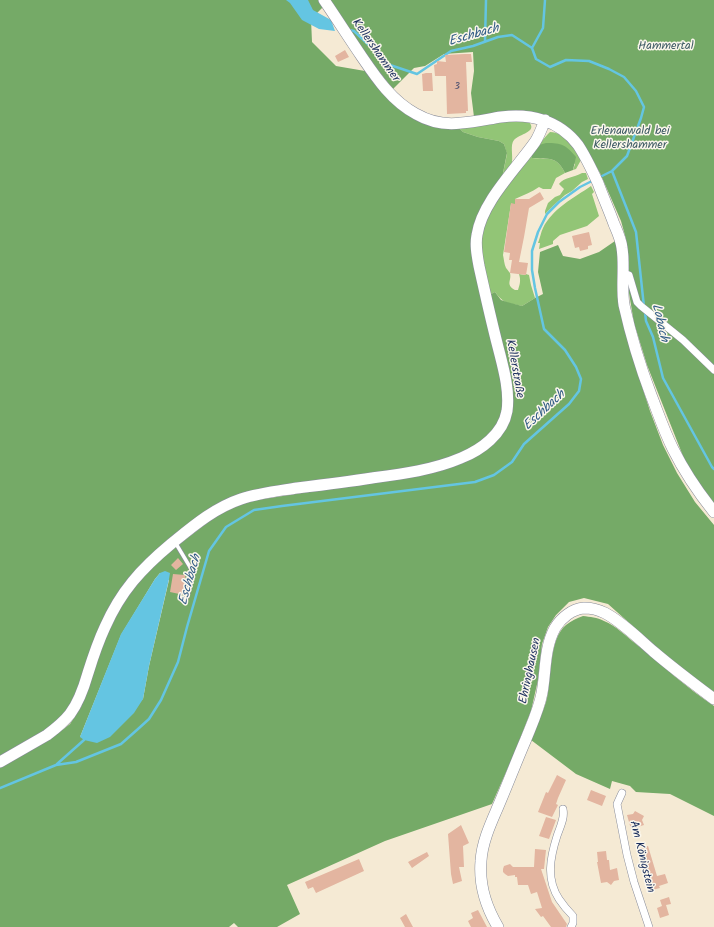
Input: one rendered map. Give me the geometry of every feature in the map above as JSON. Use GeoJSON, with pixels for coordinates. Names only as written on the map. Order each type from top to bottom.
{"type":"FeatureCollection","features":[{"type":"Feature","properties":{"kind":"main road","name":"Kellershammer"},"geometry":{"type":"LineString","coordinates":[[324,0],[381,85],[393,98],[416,114],[425,118],[450,124],[499,117],[532,117],[545,120],[564,131],[573,140],[586,158],[611,215],[622,247],[623,273]]}},
{"type":"Feature","properties":{"kind":"main road","name":"Kellerstraße"},"geometry":{"type":"LineString","coordinates":[[0,762],[47,735],[60,725],[70,714],[82,691],[104,628],[120,598],[143,569],[174,541],[218,509],[241,498],[273,492],[391,476],[424,469],[461,458],[480,447],[496,434],[504,422],[507,412],[507,390],[479,266],[476,248],[477,236],[481,220],[494,196],[535,142],[545,120]]}},
{"type":"Feature","properties":{"kind":"main road"},"geometry":{"type":"LineString","coordinates":[[623,273],[622,288],[624,303],[632,338],[660,418],[679,461],[698,492],[714,512]]}},
{"type":"Feature","properties":{"kind":"main road","name":"Ehringhausen"},"geometry":{"type":"LineString","coordinates":[[498,927],[487,904],[482,887],[480,873],[482,851],[492,821],[531,726],[539,702],[551,637],[564,618],[572,612],[584,608],[596,609],[605,613],[621,624],[714,699]]}},
{"type":"Feature","properties":{"kind":"street"},"geometry":{"type":"LineString","coordinates":[[623,273],[629,275],[637,302],[683,340],[714,370]]}},
{"type":"Feature","properties":{"kind":"street","name":"Am Königstein"},"geometry":{"type":"LineString","coordinates":[[622,793],[617,804],[627,855],[649,927]]}},
{"type":"Feature","properties":{"kind":"street"},"geometry":{"type":"LineString","coordinates":[[564,809],[564,815],[552,852],[550,877],[560,901],[573,916],[573,923],[571,927]]}},
{"type":"Feature","properties":{"kind":"lane"},"geometry":{"type":"LineString","coordinates":[[174,541],[193,572],[187,596]]}},
{"type":"Feature","properties":{"kind":"green space"},"geometry":{"type":"Polygon","coordinates":[[[0,0],[318,0],[323,7],[311,19],[312,42],[336,66],[365,71],[385,96],[459,128],[463,132],[478,137],[499,141],[504,144],[507,153],[502,178],[474,228],[504,402],[500,420],[488,437],[454,457],[401,470],[249,492],[135,571],[70,706],[51,727],[0,757],[0,0]]]}},
{"type":"Feature","properties":{"kind":"green space"},"geometry":{"type":"Polygon","coordinates":[[[330,0],[714,0],[714,505],[691,471],[683,456],[647,365],[634,323],[628,287],[629,259],[626,239],[621,221],[600,173],[591,158],[562,123],[552,118],[521,110],[474,117],[471,93],[474,71],[473,52],[444,54],[425,66],[414,68],[393,89],[373,64],[330,0]]]}},
{"type":"Feature","properties":{"kind":"green space"},"geometry":{"type":"Polygon","coordinates":[[[516,121],[529,122],[531,128],[530,131],[514,140],[512,145],[511,164],[502,178],[507,154],[504,144],[499,141],[478,137],[463,132],[459,128],[516,121]]]}},
{"type":"Feature","properties":{"kind":"green space"},"geometry":{"type":"Polygon","coordinates":[[[550,132],[565,138],[573,146],[581,160],[576,169],[573,170],[575,164],[539,144],[550,132]]]}},
{"type":"Feature","properties":{"kind":"green space"},"geometry":{"type":"Polygon","coordinates":[[[546,143],[560,144],[576,157],[573,170],[565,173],[556,161],[532,158],[532,154],[539,145],[546,143]]]}},
{"type":"Feature","properties":{"kind":"green space"},"geometry":{"type":"Polygon","coordinates":[[[532,154],[532,158],[556,161],[565,173],[556,178],[551,189],[543,189],[539,187],[515,199],[515,204],[511,204],[503,255],[505,266],[510,273],[510,286],[515,290],[518,290],[520,282],[519,274],[529,275],[535,298],[522,306],[501,299],[495,292],[489,295],[482,259],[481,233],[493,205],[532,154]]]}},
{"type":"Feature","properties":{"kind":"green space"},"geometry":{"type":"Polygon","coordinates":[[[582,173],[586,173],[588,179],[565,195],[545,214],[548,203],[560,195],[564,189],[559,184],[564,180],[582,173]]]}},
{"type":"Feature","properties":{"kind":"green space"},"geometry":{"type":"Polygon","coordinates":[[[591,186],[594,192],[592,194],[599,216],[587,226],[560,235],[553,241],[553,244],[539,249],[540,243],[538,243],[542,230],[547,221],[564,204],[591,186]]]}},
{"type":"Feature","properties":{"kind":"green space"},"geometry":{"type":"Polygon","coordinates":[[[615,241],[618,256],[617,294],[624,326],[650,411],[663,445],[677,473],[695,502],[714,525],[714,692],[679,667],[608,604],[584,598],[569,602],[556,615],[548,627],[542,644],[538,680],[531,711],[492,804],[385,841],[287,885],[300,914],[277,927],[238,927],[234,923],[229,927],[0,927],[0,768],[52,738],[70,724],[81,707],[106,635],[119,609],[134,586],[163,557],[216,516],[242,504],[257,500],[437,472],[473,458],[507,425],[489,295],[495,292],[501,300],[522,306],[543,294],[538,272],[540,252],[558,245],[563,256],[580,259],[599,252],[615,241]],[[160,573],[121,635],[80,737],[143,699],[169,580],[160,573]]]}},
{"type":"Feature","properties":{"kind":"green space"},"geometry":{"type":"Polygon","coordinates":[[[583,616],[594,617],[617,628],[684,684],[714,706],[714,816],[670,794],[636,792],[630,786],[612,781],[610,789],[576,774],[531,740],[546,702],[553,650],[556,640],[566,625],[583,616]]]}},
{"type":"Feature","properties":{"kind":"water"},"geometry":{"type":"Polygon","coordinates":[[[286,0],[308,0],[313,10],[331,20],[335,31],[319,29],[302,20],[290,3],[286,0]]]}},
{"type":"Feature","properties":{"kind":"water"},"geometry":{"type":"Polygon","coordinates":[[[165,571],[170,573],[169,579],[143,699],[134,713],[110,737],[97,743],[84,740],[80,737],[121,634],[155,579],[160,573],[165,571]]]}},
{"type":"Feature","properties":{"kind":"building"},"geometry":{"type":"Polygon","coordinates":[[[345,50],[349,57],[338,62],[335,56],[345,50]]]}},
{"type":"Feature","properties":{"kind":"building"},"geometry":{"type":"Polygon","coordinates":[[[471,54],[472,62],[466,62],[468,111],[466,111],[466,113],[447,114],[446,76],[435,76],[434,65],[437,64],[437,61],[446,62],[445,55],[471,54]]]}},
{"type":"Feature","properties":{"kind":"building"},"geometry":{"type":"Polygon","coordinates":[[[432,73],[433,91],[423,91],[422,74],[432,73]]]}},
{"type":"Feature","properties":{"kind":"building"},"geometry":{"type":"Polygon","coordinates":[[[540,192],[544,199],[529,208],[519,262],[528,263],[526,275],[510,273],[512,260],[509,260],[510,253],[504,252],[511,203],[515,204],[515,199],[529,199],[540,192]]]}},
{"type":"Feature","properties":{"kind":"building"},"geometry":{"type":"Polygon","coordinates":[[[589,232],[592,245],[588,246],[588,249],[580,251],[579,247],[575,248],[572,236],[589,232]]]}},
{"type":"Feature","properties":{"kind":"building"},"geometry":{"type":"Polygon","coordinates":[[[178,558],[183,564],[176,570],[171,565],[178,558]]]}},
{"type":"Feature","properties":{"kind":"building"},"geometry":{"type":"Polygon","coordinates":[[[173,574],[185,575],[186,582],[188,582],[184,595],[170,592],[173,574]]]}},
{"type":"Feature","properties":{"kind":"building"},"geometry":{"type":"Polygon","coordinates":[[[557,775],[566,780],[556,804],[558,805],[552,817],[538,812],[546,792],[548,793],[557,775]]]}},
{"type":"Feature","properties":{"kind":"building"},"geometry":{"type":"Polygon","coordinates":[[[591,790],[606,796],[602,806],[587,800],[591,790]]]}},
{"type":"Feature","properties":{"kind":"building"},"geometry":{"type":"Polygon","coordinates":[[[635,811],[644,816],[642,820],[644,825],[631,829],[627,815],[633,814],[635,811]]]}},
{"type":"Feature","properties":{"kind":"building"},"geometry":{"type":"Polygon","coordinates":[[[546,817],[556,820],[549,839],[539,836],[546,817]]]}},
{"type":"Feature","properties":{"kind":"building"},"geometry":{"type":"Polygon","coordinates":[[[461,825],[469,843],[463,846],[464,867],[459,867],[462,881],[453,884],[448,834],[461,825]]]}},
{"type":"Feature","properties":{"kind":"building"},"geometry":{"type":"Polygon","coordinates":[[[648,846],[657,876],[665,874],[668,883],[659,886],[660,888],[652,890],[645,864],[642,864],[638,849],[648,846]]]}},
{"type":"Feature","properties":{"kind":"building"},"geometry":{"type":"Polygon","coordinates":[[[535,849],[546,850],[544,869],[541,869],[552,902],[567,924],[566,927],[551,927],[543,916],[541,917],[535,909],[542,908],[537,892],[531,894],[528,885],[518,885],[517,877],[515,877],[515,875],[508,876],[503,872],[504,866],[510,864],[513,867],[534,867],[535,849]]]}},
{"type":"Feature","properties":{"kind":"building"},"geometry":{"type":"Polygon","coordinates":[[[606,851],[610,870],[617,868],[619,880],[614,881],[611,885],[607,882],[601,883],[597,862],[597,852],[606,851]]]}},
{"type":"Feature","properties":{"kind":"building"},"geometry":{"type":"Polygon","coordinates":[[[427,852],[429,856],[412,868],[408,862],[427,852]]]}},
{"type":"Feature","properties":{"kind":"building"},"geometry":{"type":"Polygon","coordinates":[[[359,859],[364,871],[316,893],[313,887],[308,889],[305,882],[359,859]]]}},
{"type":"Feature","properties":{"kind":"building"},"geometry":{"type":"Polygon","coordinates":[[[669,897],[671,904],[666,905],[669,915],[660,918],[657,908],[662,906],[660,900],[669,897]]]}},
{"type":"Feature","properties":{"kind":"building"},"geometry":{"type":"Polygon","coordinates":[[[478,910],[487,927],[471,927],[468,921],[473,918],[471,913],[478,910]]]}},
{"type":"Feature","properties":{"kind":"building"},"geometry":{"type":"Polygon","coordinates":[[[406,914],[413,927],[405,927],[400,918],[406,914]]]}},
{"type":"Feature","properties":{"kind":"waterway"},"geometry":{"type":"LineString","coordinates":[[485,41],[486,0]]}},
{"type":"Feature","properties":{"kind":"waterway"},"geometry":{"type":"LineString","coordinates":[[532,48],[543,28],[545,0]]}},
{"type":"Feature","properties":{"kind":"waterway","name":"Eschbach"},"geometry":{"type":"LineString","coordinates":[[349,30],[354,31],[390,65],[417,74],[451,51],[473,46],[498,37],[512,35],[532,48],[536,59],[550,67],[566,60],[589,61],[624,77],[636,91],[644,107],[627,156],[612,171],[598,178]]}},
{"type":"Feature","properties":{"kind":"waterway","name":"Lobach"},"geometry":{"type":"LineString","coordinates":[[612,171],[636,232],[644,307]]}},
{"type":"Feature","properties":{"kind":"waterway","name":"Eschbach"},"geometry":{"type":"LineString","coordinates":[[0,788],[56,765],[76,762],[121,744],[149,719],[161,700],[178,662],[209,551],[226,527],[254,510],[475,482],[494,475],[512,462],[524,444],[569,404],[579,391],[581,379],[576,367],[565,350],[544,329],[532,270],[532,251],[538,232],[547,214],[559,202],[580,187],[594,180]]}},
{"type":"Feature","properties":{"kind":"waterway","name":"Lobach"},"geometry":{"type":"LineString","coordinates":[[645,312],[646,321],[653,337],[663,378],[714,469]]}},
{"type":"Feature","properties":{"kind":"waterway"},"geometry":{"type":"LineString","coordinates":[[57,764],[84,740]]}},
{"type":"Feature","properties":{"kind":"park label","name":"Hammertal"},"geometry":{"type":"Point","coordinates":[666,47]}},
{"type":"Feature","properties":{"kind":"park label","name":"Erlenauwald bei Kellershammer"},"geometry":{"type":"Point","coordinates":[630,139]}}]}
